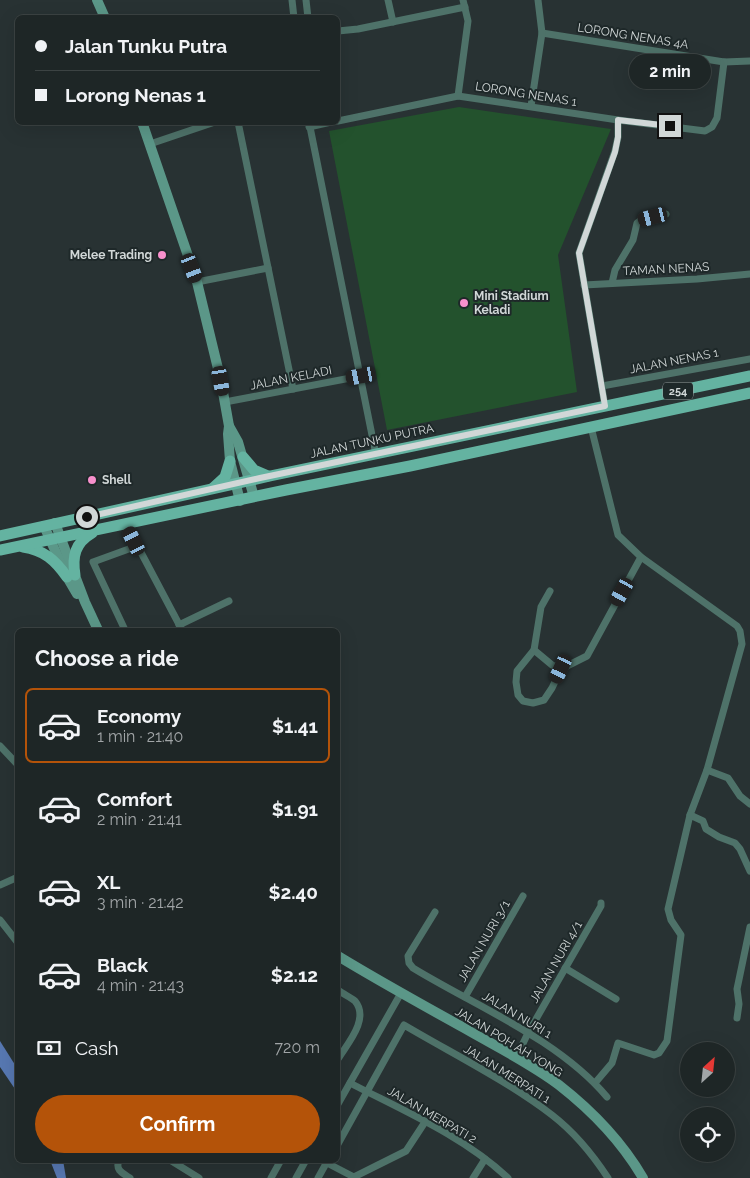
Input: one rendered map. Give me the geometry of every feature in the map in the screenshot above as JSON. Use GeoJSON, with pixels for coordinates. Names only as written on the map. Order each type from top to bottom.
{"type":"FeatureCollection","features":[{"type":"Feature","properties":{"kind":"main road"},"geometry":{"type":"LineString","coordinates":[[97,0],[104,15]]}},
{"type":"Feature","properties":{"kind":"main road"},"geometry":{"type":"LineString","coordinates":[[143,125],[197,282],[212,340],[229,426],[230,461],[240,500]]}},
{"type":"Feature","properties":{"kind":"main road","name":"JALAN TUNKU PUTRA"},"geometry":{"type":"LineString","coordinates":[[0,536],[270,476],[750,376]]}},
{"type":"Feature","properties":{"kind":"main road","name":"254"},"geometry":{"type":"LineString","coordinates":[[2,550],[410,466],[750,393]]}},
{"type":"Feature","properties":{"kind":"main road"},"geometry":{"type":"LineString","coordinates":[[586,428],[600,416],[605,406],[617,414],[634,417]]}},
{"type":"Feature","properties":{"kind":"main road"},"geometry":{"type":"LineString","coordinates":[[229,426],[243,456],[254,497]]}},
{"type":"Feature","properties":{"kind":"main road"},"geometry":{"type":"LineString","coordinates":[[243,456],[254,470],[270,476]]}},
{"type":"Feature","properties":{"kind":"main road"},"geometry":{"type":"LineString","coordinates":[[204,491],[219,483],[225,477],[230,461]]}},
{"type":"Feature","properties":{"kind":"main road"},"geometry":{"type":"LineString","coordinates":[[50,525],[71,576],[97,628]]}},
{"type":"Feature","properties":{"kind":"main road"},"geometry":{"type":"LineString","coordinates":[[71,576],[76,548],[84,537],[96,530]]}},
{"type":"Feature","properties":{"kind":"main road"},"geometry":{"type":"LineString","coordinates":[[2,550],[24,547],[43,552],[71,576]]}},
{"type":"Feature","properties":{"kind":"main road","name":"JALAN POH AH YONG"},"geometry":{"type":"LineString","coordinates":[[340,957],[516,1058],[558,1085],[597,1120],[634,1163],[643,1178]]}},
{"type":"Feature","properties":{"kind":"street"},"geometry":{"type":"LineString","coordinates":[[292,0],[294,15]]}},
{"type":"Feature","properties":{"kind":"street"},"geometry":{"type":"LineString","coordinates":[[306,0],[308,15]]}},
{"type":"Feature","properties":{"kind":"street"},"geometry":{"type":"LineString","coordinates":[[388,0],[393,22]]}},
{"type":"Feature","properties":{"kind":"street"},"geometry":{"type":"LineString","coordinates":[[531,106],[542,33],[538,0]]}},
{"type":"Feature","properties":{"kind":"street"},"geometry":{"type":"LineString","coordinates":[[340,32],[393,22],[464,4],[468,21],[458,96]]}},
{"type":"Feature","properties":{"kind":"street","name":"LORONG NENAS 4A"},"geometry":{"type":"LineString","coordinates":[[542,33],[724,62],[750,61]]}},
{"type":"Feature","properties":{"kind":"street","name":"LORONG NENAS 1"},"geometry":{"type":"LineString","coordinates":[[340,121],[458,96],[704,131],[712,127],[717,118],[724,62]]}},
{"type":"Feature","properties":{"kind":"street"},"geometry":{"type":"LineString","coordinates":[[605,406],[579,253],[615,152],[618,137],[618,120]]}},
{"type":"Feature","properties":{"kind":"street"},"geometry":{"type":"LineString","coordinates":[[150,144],[206,125]]}},
{"type":"Feature","properties":{"kind":"street"},"geometry":{"type":"LineString","coordinates":[[239,125],[293,388]]}},
{"type":"Feature","properties":{"kind":"street"},"geometry":{"type":"LineString","coordinates":[[309,125],[376,455]]}},
{"type":"Feature","properties":{"kind":"street"},"geometry":{"type":"LineString","coordinates":[[612,284],[615,270],[629,246],[637,223],[641,220],[666,214]]}},
{"type":"Feature","properties":{"kind":"street"},"geometry":{"type":"LineString","coordinates":[[197,282],[268,268]]}},
{"type":"Feature","properties":{"kind":"street","name":"TAMAN NENAS"},"geometry":{"type":"LineString","coordinates":[[584,285],[698,279],[750,274]]}},
{"type":"Feature","properties":{"kind":"street","name":"JALAN NENAS 1"},"geometry":{"type":"LineString","coordinates":[[602,386],[750,359]]}},
{"type":"Feature","properties":{"kind":"street","name":"JALAN KELADI"},"geometry":{"type":"LineString","coordinates":[[225,402],[361,376]]}},
{"type":"Feature","properties":{"kind":"street"},"geometry":{"type":"LineString","coordinates":[[586,428],[618,535],[641,557],[737,626],[740,631],[742,644],[707,770],[690,815],[668,909],[671,920],[681,935],[667,1041],[659,1053],[654,1054],[618,1043],[612,1063],[595,1083]]}},
{"type":"Feature","properties":{"kind":"street"},"geometry":{"type":"LineString","coordinates":[[126,524],[180,627],[229,601]]}},
{"type":"Feature","properties":{"kind":"street"},"geometry":{"type":"LineString","coordinates":[[124,628],[94,562],[137,546]]}},
{"type":"Feature","properties":{"kind":"street"},"geometry":{"type":"LineString","coordinates":[[550,591],[541,608],[534,650],[517,670],[518,695],[523,701],[533,703],[544,700],[561,669],[587,656],[641,557]]}},
{"type":"Feature","properties":{"kind":"street"},"geometry":{"type":"LineString","coordinates":[[534,650],[552,665],[561,669]]}},
{"type":"Feature","properties":{"kind":"street"},"geometry":{"type":"LineString","coordinates":[[0,746],[15,762]]}},
{"type":"Feature","properties":{"kind":"street"},"geometry":{"type":"LineString","coordinates":[[707,770],[728,778],[740,796],[750,804]]}},
{"type":"Feature","properties":{"kind":"street"},"geometry":{"type":"LineString","coordinates":[[690,815],[703,821],[706,829],[734,843],[740,849],[750,871]]}},
{"type":"Feature","properties":{"kind":"street"},"geometry":{"type":"LineString","coordinates":[[0,885],[15,878]]}},
{"type":"Feature","properties":{"kind":"street","name":"JALAN NURI 3/1"},"geometry":{"type":"LineString","coordinates":[[465,997],[523,896]]}},
{"type":"Feature","properties":{"kind":"street","name":"JALAN NURI 4/1"},"geometry":{"type":"LineString","coordinates":[[516,1058],[601,903]]}},
{"type":"Feature","properties":{"kind":"street","name":"JALAN NURI 1"},"geometry":{"type":"LineString","coordinates":[[435,912],[408,956],[409,963],[413,968],[528,1033],[572,1064],[595,1083],[607,1097]]}},
{"type":"Feature","properties":{"kind":"street"},"geometry":{"type":"LineString","coordinates":[[0,920],[15,939]]}},
{"type":"Feature","properties":{"kind":"street"},"geometry":{"type":"LineString","coordinates":[[737,1018],[740,1004],[737,989],[750,927]]}},
{"type":"Feature","properties":{"kind":"street"},"geometry":{"type":"LineString","coordinates":[[565,968],[616,999]]}},
{"type":"Feature","properties":{"kind":"street"},"geometry":{"type":"LineString","coordinates":[[340,991],[354,1001],[360,1010],[359,1025],[340,1049]]}},
{"type":"Feature","properties":{"kind":"street"},"geometry":{"type":"LineString","coordinates":[[340,1100],[401,992]]}},
{"type":"Feature","properties":{"kind":"street","name":"JALAN MERPATI 2"},"geometry":{"type":"LineString","coordinates":[[340,1141],[404,1025]]}},
{"type":"Feature","properties":{"kind":"street","name":"JALAN MERPATI 1"},"geometry":{"type":"LineString","coordinates":[[404,1025],[502,1082],[553,1116],[576,1137],[608,1178]]}},
{"type":"Feature","properties":{"kind":"street","name":"JALAN MERPATI 2"},"geometry":{"type":"LineString","coordinates":[[350,1083],[456,1139],[508,1178]]}},
{"type":"Feature","properties":{"kind":"street"},"geometry":{"type":"LineString","coordinates":[[331,1163],[354,1177],[406,1152],[425,1122]]}},
{"type":"Feature","properties":{"kind":"street"},"geometry":{"type":"LineString","coordinates":[[473,1178],[485,1159]]}},
{"type":"Feature","properties":{"kind":"street"},"geometry":{"type":"LineString","coordinates":[[118,1163],[119,1171],[130,1178]]}},
{"type":"Feature","properties":{"kind":"street"},"geometry":{"type":"LineString","coordinates":[[175,1163],[199,1178]]}},
{"type":"Feature","properties":{"kind":"street"},"geometry":{"type":"LineString","coordinates":[[271,1178],[279,1163]]}},
{"type":"Feature","properties":{"kind":"street"},"geometry":{"type":"LineString","coordinates":[[296,1178],[304,1163]]}},
{"type":"Feature","properties":{"kind":"street"},"geometry":{"type":"LineString","coordinates":[[318,1178],[327,1163]]}},
{"type":"Feature","properties":{"kind":"green space","name":"Mini Stadium Keladi"},"geometry":{"type":"Polygon","coordinates":[[[459,107],[611,129],[558,255],[577,392],[387,430],[329,131],[459,107]]]}},
{"type":"Feature","properties":{"kind":"water"},"geometry":{"type":"Polygon","coordinates":[[[0,1041],[15,1065],[15,1089],[0,1067],[0,1041]]]}},
{"type":"Feature","properties":{"kind":"water"},"geometry":{"type":"Polygon","coordinates":[[[51,1163],[64,1163],[66,1178],[57,1178],[51,1163]]]}},
{"type":"Feature","properties":{"kind":"place","name":"Melee Trading"},"geometry":{"type":"Point","coordinates":[162,255]}},
{"type":"Feature","properties":{"kind":"place","name":"Mini Stadium Keladi"},"geometry":{"type":"Point","coordinates":[464,303]}},
{"type":"Feature","properties":{"kind":"place","name":"Shell"},"geometry":{"type":"Point","coordinates":[92,480]}},
{"type":"Feature","properties":{"kind":"route"},"geometry":{"type":"LineString","coordinates":[[87,517],[260,478],[605,406],[579,253],[615,152],[618,137],[618,120],[670,126]]}}]}
